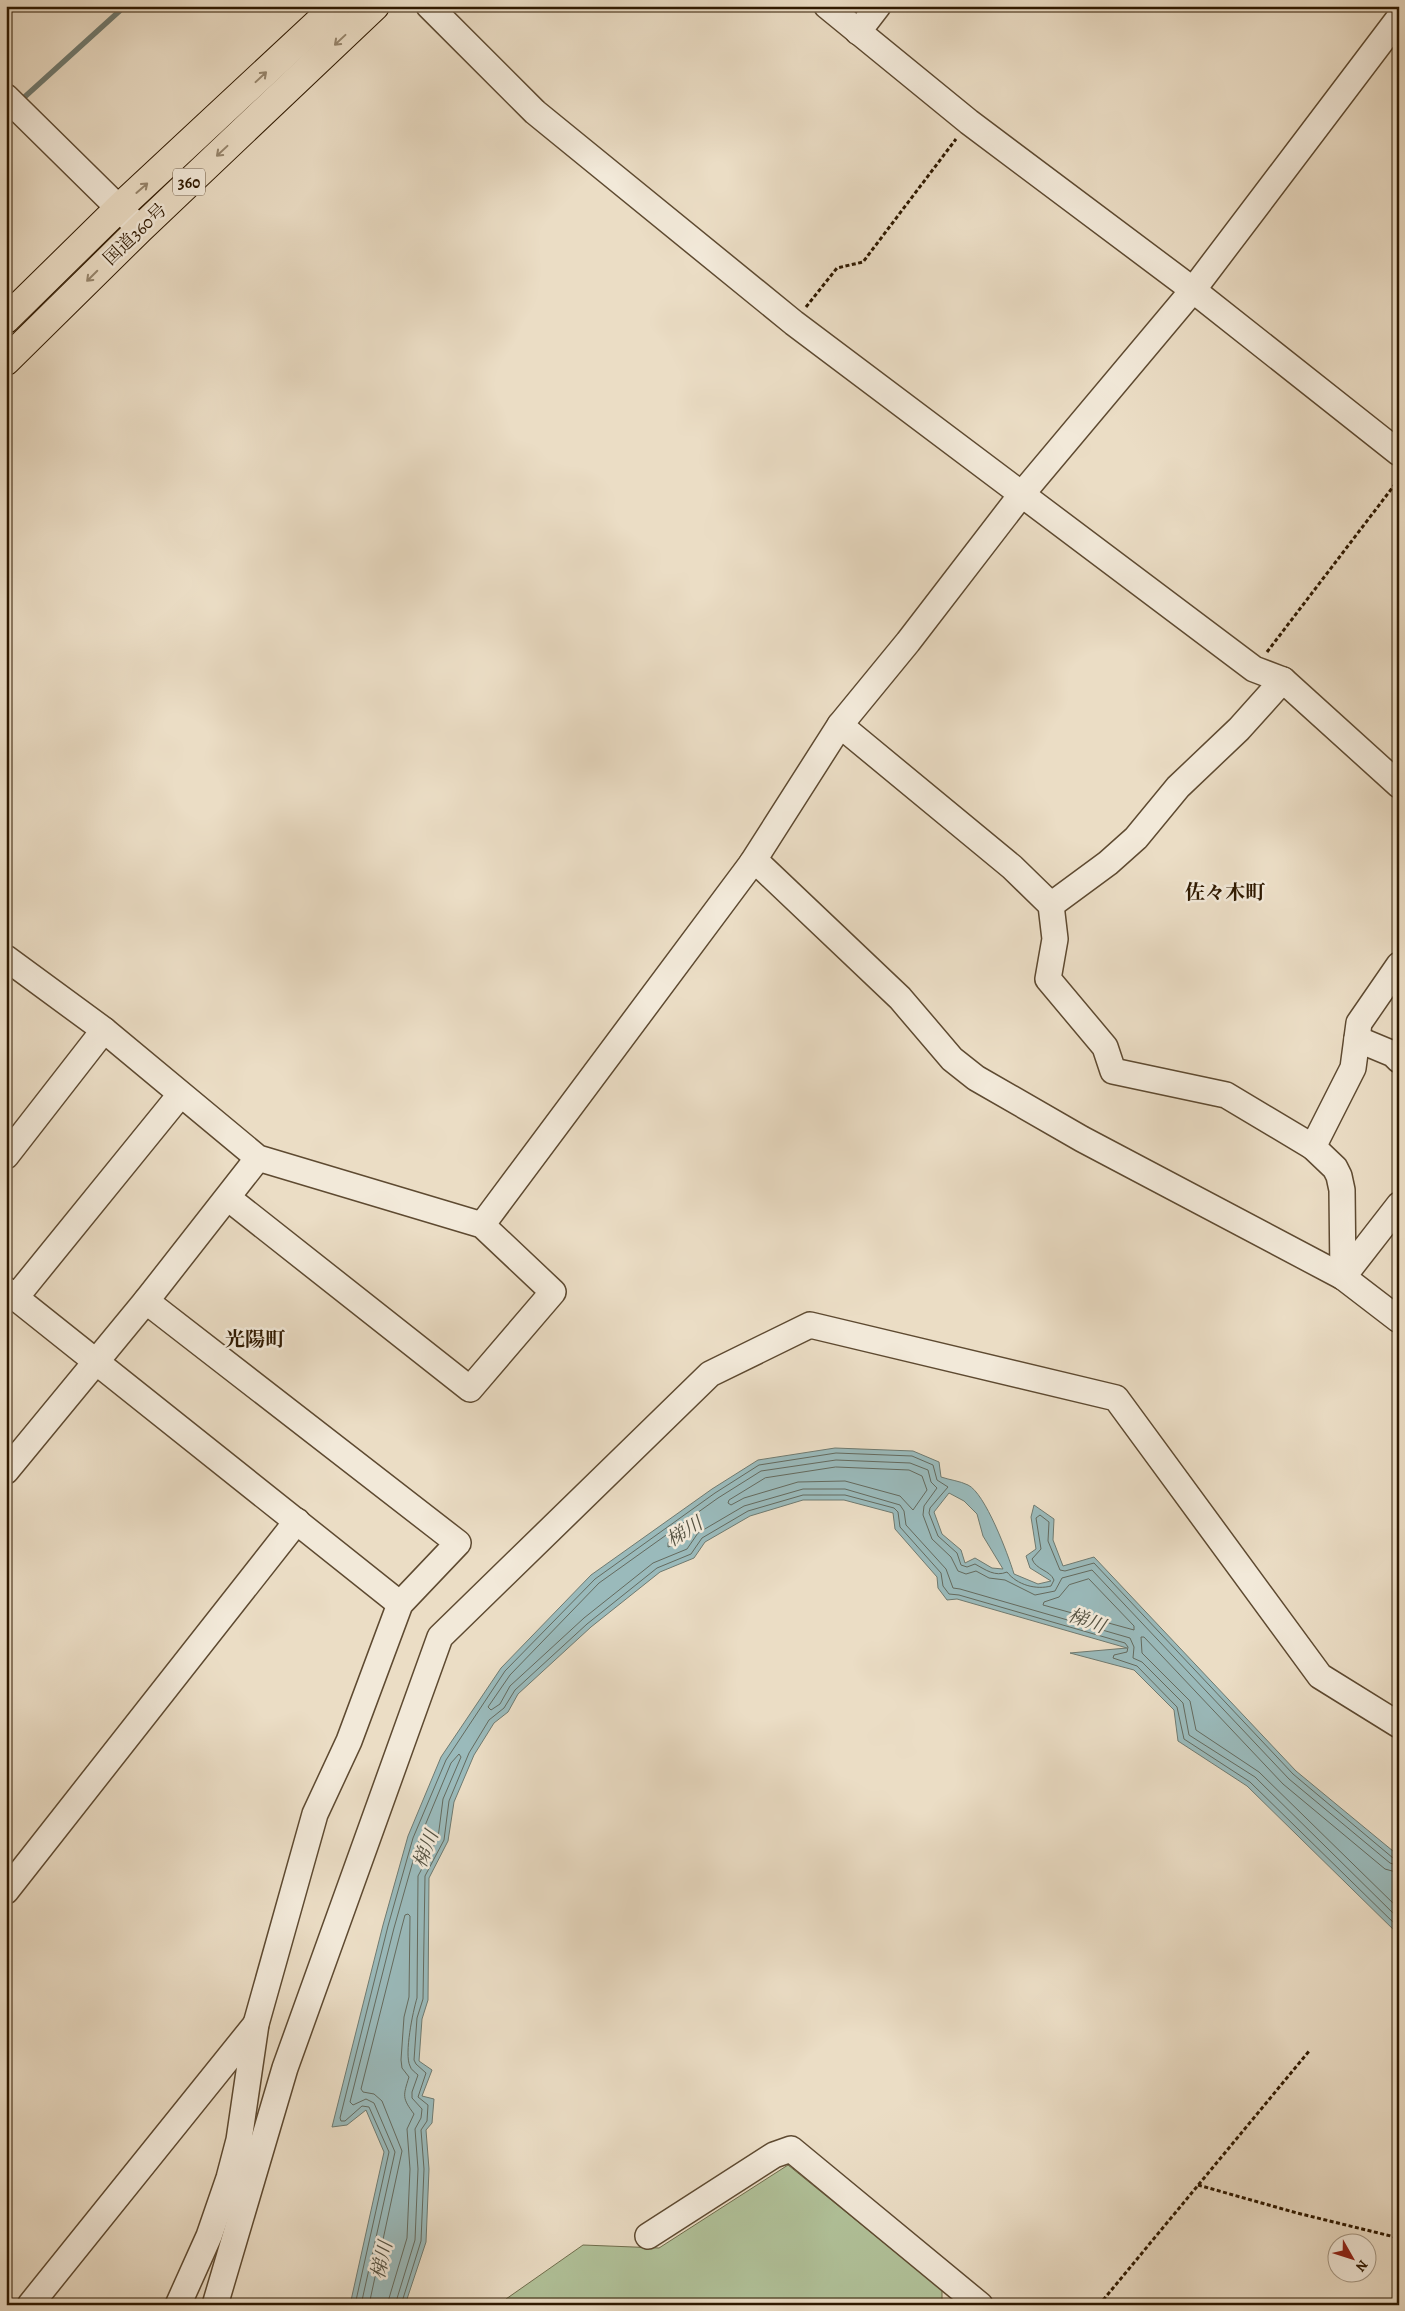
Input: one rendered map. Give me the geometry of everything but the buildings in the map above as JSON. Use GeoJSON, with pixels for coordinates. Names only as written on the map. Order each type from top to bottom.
{"type":"FeatureCollection","features":[{"type":"Feature","properties":{"kind":"highway","name":"国道360号"},"geometry":{"type":"LineString","coordinates":[[6,319],[119,208],[336,6]]}},
{"type":"Feature","properties":{"kind":"highway","name":"国道360号"},"geometry":{"type":"LineString","coordinates":[[6,362],[140,229],[376,6]]}},
{"type":"Feature","properties":{"kind":"street"},"geometry":{"type":"LineString","coordinates":[[429,6],[536,112],[794,323],[1254,669],[1283,680],[1399,785]]}},
{"type":"Feature","properties":{"kind":"street"},"geometry":{"type":"LineString","coordinates":[[827,6],[969,122],[1193,290],[1399,453]]}},
{"type":"Feature","properties":{"kind":"street"},"geometry":{"type":"LineString","coordinates":[[858,32],[878,6]]}},
{"type":"Feature","properties":{"kind":"street"},"geometry":{"type":"LineString","coordinates":[[482,1225],[752,864],[840,725],[908,642],[1021,494],[1193,290],[1399,18]]}},
{"type":"Feature","properties":{"kind":"street"},"geometry":{"type":"LineString","coordinates":[[12,103],[140,229]]}},
{"type":"Feature","properties":{"kind":"street"},"geometry":{"type":"LineString","coordinates":[[1051,905],[1108,863],[1136,838],[1178,787],[1239,729],[1283,680]]}},
{"type":"Feature","properties":{"kind":"street"},"geometry":{"type":"LineString","coordinates":[[840,725],[1012,867],[1051,905],[1055,939],[1048,979],[1105,1047],[1113,1071],[1226,1095],[1313,1147],[1335,1168],[1342,1190],[1343,1277]]}},
{"type":"Feature","properties":{"kind":"street"},"geometry":{"type":"LineString","coordinates":[[752,864],[762,867],[893,991],[952,1060],[976,1078],[1082,1139],[1343,1277],[1399,1320]]}},
{"type":"Feature","properties":{"kind":"street"},"geometry":{"type":"LineString","coordinates":[[6,958],[104,1030],[258,1158],[482,1225],[552,1292],[470,1389],[228,1198]]}},
{"type":"Feature","properties":{"kind":"street"},"geometry":{"type":"LineString","coordinates":[[1313,1147],[1354,1068],[1359,1024],[1399,964]]}},
{"type":"Feature","properties":{"kind":"street"},"geometry":{"type":"LineString","coordinates":[[6,1156],[104,1030]]}},
{"type":"Feature","properties":{"kind":"street"},"geometry":{"type":"LineString","coordinates":[[1357,1039],[1393,1054],[1399,1060]]}},
{"type":"Feature","properties":{"kind":"street"},"geometry":{"type":"LineString","coordinates":[[180,1095],[11,1294],[400,1604]]}},
{"type":"Feature","properties":{"kind":"street"},"geometry":{"type":"LineString","coordinates":[[6,1471],[146,1301],[258,1158]]}},
{"type":"Feature","properties":{"kind":"street"},"geometry":{"type":"LineString","coordinates":[[1343,1277],[1399,1205]]}},
{"type":"Feature","properties":{"kind":"street"},"geometry":{"type":"LineString","coordinates":[[146,1301],[458,1543],[400,1604],[348,1741],[315,1814],[256,2024],[239,2140],[209,2236],[178,2305]]}},
{"type":"Feature","properties":{"kind":"street"},"geometry":{"type":"LineString","coordinates":[[215,2305],[285,2068],[440,1637],[710,1374],[793,1333],[810,1325],[1116,1398],[1320,1676],[1399,1725]]}},
{"type":"Feature","properties":{"kind":"street"},"geometry":{"type":"LineString","coordinates":[[6,1891],[298,1521]]}},
{"type":"Feature","properties":{"kind":"street"},"geometry":{"type":"LineString","coordinates":[[30,2305],[256,2024]]}},
{"type":"Feature","properties":{"kind":"street"},"geometry":{"type":"LineString","coordinates":[[648,2236],[774,2155],[791,2149],[980,2305]]}},
{"type":"Feature","properties":{"kind":"path"},"geometry":{"type":"LineString","coordinates":[[794,323],[837,268],[863,262],[969,122]]}},
{"type":"Feature","properties":{"kind":"path"},"geometry":{"type":"LineString","coordinates":[[1254,669],[1399,479]]}},
{"type":"Feature","properties":{"kind":"path"},"geometry":{"type":"LineString","coordinates":[[1100,2305],[1310,2050]]}},
{"type":"Feature","properties":{"kind":"path"},"geometry":{"type":"LineString","coordinates":[[1198,2185],[1297,2213],[1399,2238]]}},
{"type":"Feature","properties":{"kind":"green space"},"geometry":{"type":"Polygon","coordinates":[[[788,2165],[942,2290],[942,2305],[502,2305],[506,2299],[583,2245],[659,2248],[788,2165]]]}},
{"type":"Feature","properties":{"kind":"water","name":"梯川"},"geometry":{"type":"Polygon","coordinates":[[[835,1448],[913,1451],[939,1462],[941,1477],[968,1485],[982,1499],[1007,1553],[1014,1574],[1038,1584],[1051,1581],[1030,1568],[1026,1556],[1036,1549],[1031,1517],[1034,1505],[1054,1519],[1053,1540],[1063,1566],[1094,1557],[1296,1771],[1399,1856],[1399,1935],[1247,1786],[1178,1741],[1174,1710],[1134,1670],[1070,1653],[1127,1648],[957,1599],[947,1600],[938,1588],[937,1577],[895,1529],[893,1513],[844,1500],[803,1500],[750,1516],[705,1542],[694,1558],[660,1572],[591,1627],[518,1694],[508,1712],[494,1723],[474,1755],[454,1802],[448,1841],[429,1878],[428,2000],[422,2019],[419,2061],[432,2070],[422,2096],[434,2099],[432,2123],[426,2130],[429,2169],[426,2242],[405,2305],[350,2305],[384,2152],[366,2110],[347,2125],[332,2127],[383,1925],[408,1836],[441,1757],[501,1668],[591,1575],[712,1489],[758,1460],[835,1448]],[[949,1493],[934,1512],[942,1534],[961,1550],[965,1563],[975,1558],[992,1568],[1003,1569],[983,1536],[977,1514],[964,1501],[949,1493]]]}},
{"type":"Feature","properties":{"kind":"waterway"},"geometry":{"type":"LineString","coordinates":[[19,102],[125,6]]}},
{"type":"Feature","properties":{"kind":"district","name":"佐々木町"},"geometry":{"type":"Point","coordinates":[1225,892]}},
{"type":"Feature","properties":{"kind":"district","name":"光陽町"},"geometry":{"type":"Point","coordinates":[255,1339]}}]}
